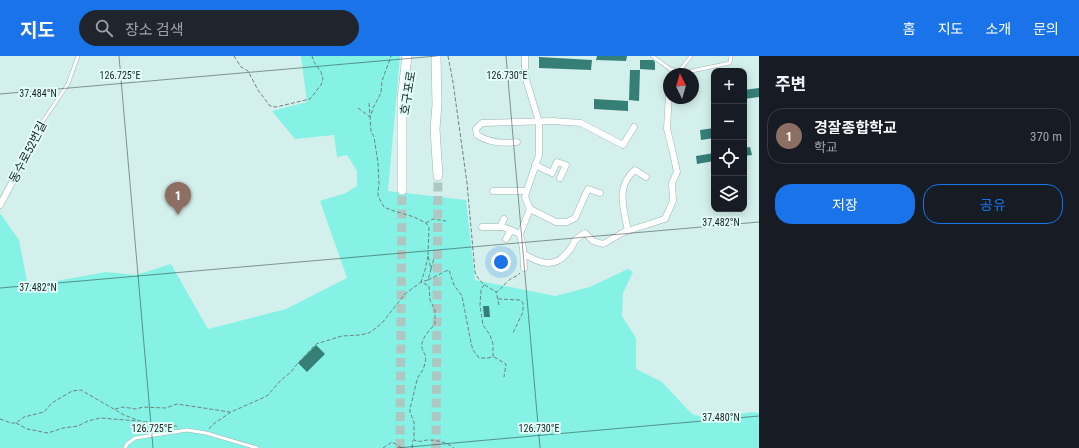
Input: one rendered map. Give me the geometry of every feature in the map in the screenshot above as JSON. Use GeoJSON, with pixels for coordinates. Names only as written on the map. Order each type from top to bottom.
{"type":"FeatureCollection","features":[{"type":"Feature","properties":{"kind":"main road","name":"호구포로"},"geometry":{"type":"LineString","coordinates":[[402,190],[402,99],[407,56]]}},
{"type":"Feature","properties":{"kind":"main road","name":"호구포로"},"geometry":{"type":"LineString","coordinates":[[402,130],[413,56]]}},
{"type":"Feature","properties":{"kind":"main road","name":"호구포로"},"geometry":{"type":"LineString","coordinates":[[430,56],[438,176]]}},
{"type":"Feature","properties":{"kind":"main road","name":"호구포로"},"geometry":{"type":"LineString","coordinates":[[435,129],[437,105],[436,56]]}},
{"type":"Feature","properties":{"kind":"street"},"geometry":{"type":"LineString","coordinates":[[525,56],[525,76],[539,122],[539,155],[525,197],[530,209],[556,222],[567,222],[575,218],[588,189],[600,193]]}},
{"type":"Feature","properties":{"kind":"street"},"geometry":{"type":"LineString","coordinates":[[524,254],[536,261],[551,263],[563,258],[574,246],[575,240],[585,233],[593,241],[603,244],[628,231],[665,219],[673,201],[672,183],[677,172],[674,153],[666,129],[668,104]]}},
{"type":"Feature","properties":{"kind":"street"},"geometry":{"type":"LineString","coordinates":[[516,142],[489,141],[477,136],[476,129],[482,123],[539,122],[553,120],[581,123],[623,145],[634,127]]}},
{"type":"Feature","properties":{"kind":"street"},"geometry":{"type":"LineString","coordinates":[[535,165],[552,172],[557,162],[566,165],[560,178]]}},
{"type":"Feature","properties":{"kind":"street","name":"동수로52번길"},"geometry":{"type":"LineString","coordinates":[[0,205],[22,164]]}},
{"type":"Feature","properties":{"kind":"street"},"geometry":{"type":"LineString","coordinates":[[628,231],[622,196],[625,183],[631,173],[635,170],[646,176]]}},
{"type":"Feature","properties":{"kind":"street"},"geometry":{"type":"LineString","coordinates":[[493,191],[526,192]]}},
{"type":"Feature","properties":{"kind":"street"},"geometry":{"type":"LineString","coordinates":[[524,268],[524,254],[520,234],[530,209]]}},
{"type":"Feature","properties":{"kind":"street"},"geometry":{"type":"LineString","coordinates":[[500,227],[504,219]]}},
{"type":"Feature","properties":{"kind":"street"},"geometry":{"type":"LineString","coordinates":[[482,227],[503,227],[520,234]]}},
{"type":"Feature","properties":{"kind":"street"},"geometry":{"type":"LineString","coordinates":[[506,239],[511,230]]}},
{"type":"Feature","properties":{"kind":"lane","name":"동수로52번길"},"geometry":{"type":"LineString","coordinates":[[22,164],[23,158],[37,130],[68,84],[78,56]]}},
{"type":"Feature","properties":{"kind":"lane"},"geometry":{"type":"LineString","coordinates":[[652,56],[668,68]]}},
{"type":"Feature","properties":{"kind":"lane"},"geometry":{"type":"LineString","coordinates":[[679,68],[691,56]]}},
{"type":"Feature","properties":{"kind":"lane"},"geometry":{"type":"LineString","coordinates":[[699,69],[730,63],[731,56]]}},
{"type":"Feature","properties":{"kind":"lane"},"geometry":{"type":"LineString","coordinates":[[125,448],[127,444],[135,438],[187,430],[206,432],[257,448]]}},
{"type":"Feature","properties":{"kind":"path"},"geometry":{"type":"LineString","coordinates":[[234,56],[241,67],[248,71],[258,90],[270,106],[276,107],[310,99],[321,84],[323,79],[321,72],[312,56]]}},
{"type":"Feature","properties":{"kind":"path"},"geometry":{"type":"LineString","coordinates":[[370,118],[373,108],[381,93],[382,81],[391,56]]}},
{"type":"Feature","properties":{"kind":"path"},"geometry":{"type":"LineString","coordinates":[[448,56],[467,184],[475,272],[477,278],[496,292],[498,305]]}},
{"type":"Feature","properties":{"kind":"path"},"geometry":{"type":"LineString","coordinates":[[369,103],[371,131],[374,137],[378,163],[378,192],[381,202],[387,209],[414,217],[429,227],[428,255],[425,270],[420,282]]}},
{"type":"Feature","properties":{"kind":"path"},"geometry":{"type":"LineString","coordinates":[[358,108],[370,118]]}},
{"type":"Feature","properties":{"kind":"path"},"geometry":{"type":"LineString","coordinates":[[426,224],[433,219],[446,221]]}},
{"type":"Feature","properties":{"kind":"path"},"geometry":{"type":"LineString","coordinates":[[428,255],[430,269]]}},
{"type":"Feature","properties":{"kind":"path"},"geometry":{"type":"LineString","coordinates":[[428,280],[434,258]]}},
{"type":"Feature","properties":{"kind":"path"},"geometry":{"type":"LineString","coordinates":[[496,292],[509,280],[517,277],[524,268]]}},
{"type":"Feature","properties":{"kind":"path"},"geometry":{"type":"LineString","coordinates":[[206,432],[212,425],[230,412],[267,396],[316,344],[342,336],[369,333],[382,323],[405,294],[420,282],[428,280],[446,270],[449,270],[454,286],[462,296],[473,350],[479,358],[488,358],[493,356]]}},
{"type":"Feature","properties":{"kind":"path"},"geometry":{"type":"LineString","coordinates":[[412,448],[414,440],[414,422],[410,408],[418,378],[424,368],[426,356],[422,349],[424,339],[435,324],[435,310],[430,300],[428,286],[420,282]]}},
{"type":"Feature","properties":{"kind":"path"},"geometry":{"type":"LineString","coordinates":[[484,284],[481,290],[480,305],[483,325],[490,335],[493,344],[493,356]]}},
{"type":"Feature","properties":{"kind":"path"},"geometry":{"type":"LineString","coordinates":[[498,299],[520,300],[523,303],[523,312],[513,333]]}},
{"type":"Feature","properties":{"kind":"path"},"geometry":{"type":"LineString","coordinates":[[493,356],[506,364],[504,377]]}},
{"type":"Feature","properties":{"kind":"path"},"geometry":{"type":"LineString","coordinates":[[16,423],[24,417],[44,412],[52,404],[76,390],[81,390],[124,415],[140,421]]}},
{"type":"Feature","properties":{"kind":"path"},"geometry":{"type":"LineString","coordinates":[[115,409],[123,407],[136,409],[143,407],[166,408],[177,404],[230,412]]}},
{"type":"Feature","properties":{"kind":"path"},"geometry":{"type":"LineString","coordinates":[[0,419],[11,423],[16,423],[27,429],[48,433],[63,428],[78,426],[88,421],[100,418],[140,421],[176,426],[182,431]]}},
{"type":"Feature","properties":{"kind":"path"},"geometry":{"type":"LineString","coordinates":[[414,440],[420,442],[429,440],[444,443],[454,448]]}},
{"type":"Feature","properties":{"kind":"path"},"geometry":{"type":"LineString","coordinates":[[383,448],[392,442],[402,448]]}},
{"type":"Feature","properties":{"kind":"shaded area"},"geometry":{"type":"Polygon","coordinates":[[[301,56],[400,56],[388,191],[466,200],[475,280],[555,296],[590,287],[628,269],[633,272],[623,293],[622,316],[636,338],[636,369],[662,382],[692,414],[709,419],[752,412],[759,413],[759,448],[0,448],[0,213],[19,240],[28,286],[106,272],[136,275],[171,264],[208,329],[286,309],[347,278],[320,201],[346,193],[357,186],[357,171],[347,155],[337,157],[334,135],[295,139],[272,111],[307,102],[301,56]]]}},
{"type":"Feature","properties":{"kind":"building"},"geometry":{"type":"Polygon","coordinates":[[[597,56],[627,56],[626,61],[596,60],[597,56]]]}},
{"type":"Feature","properties":{"kind":"building"},"geometry":{"type":"Polygon","coordinates":[[[539,57],[592,60],[591,70],[539,68],[539,57]]]}},
{"type":"Feature","properties":{"kind":"building"},"geometry":{"type":"Polygon","coordinates":[[[640,60],[653,60],[655,62],[655,70],[640,69],[640,60]]]}},
{"type":"Feature","properties":{"kind":"building"},"geometry":{"type":"Polygon","coordinates":[[[630,70],[640,70],[639,101],[629,100],[630,70]]]}},
{"type":"Feature","properties":{"kind":"building"},"geometry":{"type":"Polygon","coordinates":[[[759,88],[759,97],[747,99],[747,90],[759,88]]]}},
{"type":"Feature","properties":{"kind":"building"},"geometry":{"type":"Polygon","coordinates":[[[594,99],[628,101],[628,111],[594,109],[594,99]]]}},
{"type":"Feature","properties":{"kind":"building"},"geometry":{"type":"Polygon","coordinates":[[[711,128],[711,138],[701,140],[700,130],[711,128]]]}},
{"type":"Feature","properties":{"kind":"building"},"geometry":{"type":"Polygon","coordinates":[[[750,147],[752,155],[747,156],[747,148],[750,147]]]}},
{"type":"Feature","properties":{"kind":"building"},"geometry":{"type":"Polygon","coordinates":[[[711,154],[711,162],[697,164],[696,156],[711,154]]]}},
{"type":"Feature","properties":{"kind":"building"},"geometry":{"type":"Polygon","coordinates":[[[483,306],[489,306],[490,317],[484,317],[483,306]]]}},
{"type":"Feature","properties":{"kind":"building"},"geometry":{"type":"Polygon","coordinates":[[[316,345],[325,354],[307,372],[298,363],[316,345]]]}},
{"type":"Feature","properties":{"kind":"tunnel"},"geometry":{"type":"LineString","coordinates":[[436,448],[438,176]]}},
{"type":"Feature","properties":{"kind":"tunnel"},"geometry":{"type":"LineString","coordinates":[[400,448],[402,190]]}},
{"type":"Feature","properties":{"kind":"place","name":"경잘종합학교"},"geometry":{"type":"Point","coordinates":[178,215]}}]}
